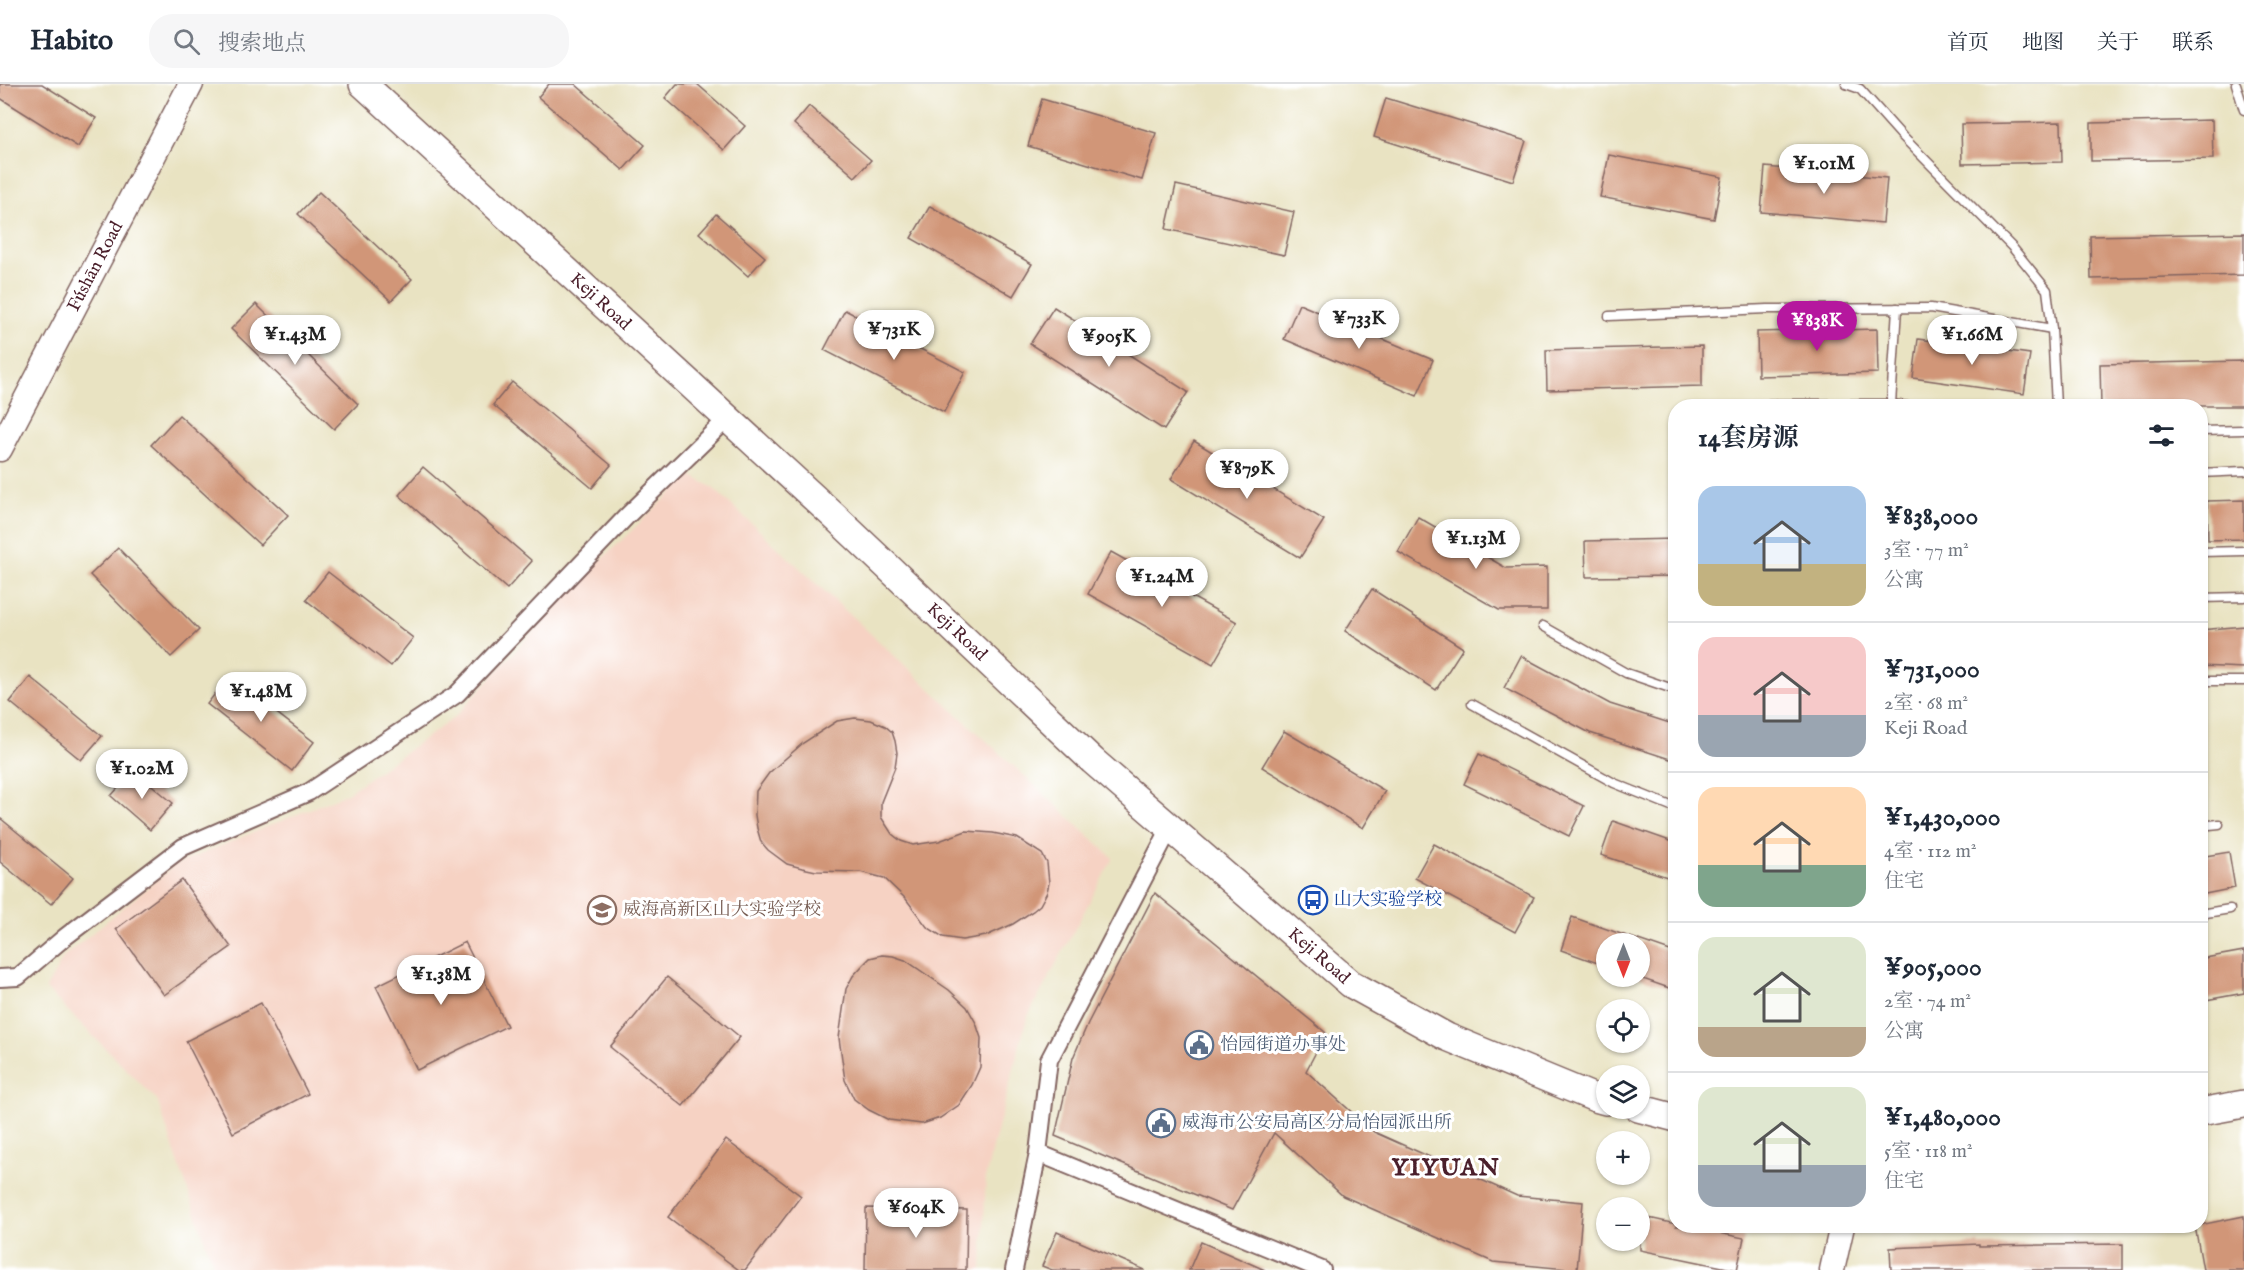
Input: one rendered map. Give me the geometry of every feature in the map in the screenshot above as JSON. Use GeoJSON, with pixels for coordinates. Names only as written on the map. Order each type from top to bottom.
{"type":"FeatureCollection","features":[{"type":"Feature","properties":{"kind":"main road","name":"Fúshān Road"},"geometry":{"type":"LineString","coordinates":[[0,449],[191,84]]}},
{"type":"Feature","properties":{"kind":"main road","name":"Keji Road"},"geometry":{"type":"LineString","coordinates":[[363,84],[728,418],[1094,761],[1351,984],[1447,1037],[1596,1098]]}},
{"type":"Feature","properties":{"kind":"main road"},"geometry":{"type":"LineString","coordinates":[[2208,1111],[2244,1104]]}},
{"type":"Feature","properties":{"kind":"main road"},"geometry":{"type":"LineString","coordinates":[[1650,1111],[1668,1116]]}},
{"type":"Feature","properties":{"kind":"main road"},"geometry":{"type":"LineString","coordinates":[[1832,1270],[1840,1233]]}},
{"type":"Feature","properties":{"kind":"street"},"geometry":{"type":"LineString","coordinates":[[0,978],[18,977],[64,936],[183,847],[309,792],[457,694],[626,517],[728,418]]}},
{"type":"Feature","properties":{"kind":"street"},"geometry":{"type":"LineString","coordinates":[[1014,1270],[1038,1153],[1049,1060],[1170,828]]}},
{"type":"Feature","properties":{"kind":"street"},"geometry":{"type":"LineString","coordinates":[[1038,1153],[1322,1270]]}},
{"type":"Feature","properties":{"kind":"lane"},"geometry":{"type":"LineString","coordinates":[[1846,84],[1860,89],[1902,136],[2012,247],[2047,290],[2052,329],[2055,399]]}},
{"type":"Feature","properties":{"kind":"lane"},"geometry":{"type":"LineString","coordinates":[[2236,84],[2244,110]]}},
{"type":"Feature","properties":{"kind":"lane"},"geometry":{"type":"LineString","coordinates":[[1891,399],[1897,308]]}},
{"type":"Feature","properties":{"kind":"lane"},"geometry":{"type":"LineString","coordinates":[[1609,316],[1767,309],[1931,308],[2052,329]]}},
{"type":"Feature","properties":{"kind":"lane"},"geometry":{"type":"LineString","coordinates":[[2208,430],[2244,430]]}},
{"type":"Feature","properties":{"kind":"lane"},"geometry":{"type":"LineString","coordinates":[[2208,473],[2244,471]]}},
{"type":"Feature","properties":{"kind":"lane"},"geometry":{"type":"LineString","coordinates":[[2208,552],[2244,552]]}},
{"type":"Feature","properties":{"kind":"lane"},"geometry":{"type":"LineString","coordinates":[[2208,598],[2244,597]]}},
{"type":"Feature","properties":{"kind":"lane"},"geometry":{"type":"LineString","coordinates":[[1543,626],[1626,673],[1668,687]]}},
{"type":"Feature","properties":{"kind":"lane"},"geometry":{"type":"LineString","coordinates":[[2208,681],[2244,681]]}},
{"type":"Feature","properties":{"kind":"lane"},"geometry":{"type":"LineString","coordinates":[[1472,704],[1614,783],[1668,805]]}},
{"type":"Feature","properties":{"kind":"lane"},"geometry":{"type":"LineString","coordinates":[[2208,825],[2219,824]]}},
{"type":"Feature","properties":{"kind":"lane"},"geometry":{"type":"LineString","coordinates":[[2208,913],[2230,909]]}},
{"type":"Feature","properties":{"kind":"shaded area","name":"威海高新区山大实验学校"},"geometry":{"type":"Polygon","coordinates":[[[690,475],[712,487],[1113,858],[1027,1018],[986,1174],[982,1270],[215,1270],[157,1100],[46,989],[64,956],[175,865],[346,794],[454,718],[586,574],[690,475]]]}},
{"type":"Feature","properties":{"kind":"building"},"geometry":{"type":"Polygon","coordinates":[[[0,84],[42,84],[96,118],[78,147],[0,98],[0,84]]]}},
{"type":"Feature","properties":{"kind":"building"},"geometry":{"type":"Polygon","coordinates":[[[549,84],[575,84],[645,145],[623,170],[538,97],[549,84]]]}},
{"type":"Feature","properties":{"kind":"building"},"geometry":{"type":"Polygon","coordinates":[[[677,84],[697,84],[745,126],[724,150],[665,98],[677,84]]]}},
{"type":"Feature","properties":{"kind":"building"},"geometry":{"type":"Polygon","coordinates":[[[1386,98],[1526,141],[1513,181],[1374,137],[1386,98]]]}},
{"type":"Feature","properties":{"kind":"building"},"geometry":{"type":"Polygon","coordinates":[[[1042,99],[1156,133],[1142,180],[1028,146],[1042,99]]]}},
{"type":"Feature","properties":{"kind":"building"},"geometry":{"type":"Polygon","coordinates":[[[809,106],[871,160],[855,177],[794,124],[809,106]]]}},
{"type":"Feature","properties":{"kind":"building"},"geometry":{"type":"Polygon","coordinates":[[[2212,120],[2213,159],[2091,161],[2091,123],[2212,120]]]}},
{"type":"Feature","properties":{"kind":"building"},"geometry":{"type":"Polygon","coordinates":[[[2061,122],[2062,162],[1962,164],[1961,124],[2061,122]]]}},
{"type":"Feature","properties":{"kind":"building"},"geometry":{"type":"Polygon","coordinates":[[[1609,155],[1722,177],[1714,219],[1600,197],[1609,155]]]}},
{"type":"Feature","properties":{"kind":"building"},"geometry":{"type":"Polygon","coordinates":[[[1765,167],[1887,178],[1883,223],[1761,212],[1765,167]]]}},
{"type":"Feature","properties":{"kind":"building"},"geometry":{"type":"Polygon","coordinates":[[[1176,185],[1294,212],[1284,255],[1166,229],[1176,185]]]}},
{"type":"Feature","properties":{"kind":"building"},"geometry":{"type":"Polygon","coordinates":[[[319,192],[412,279],[391,301],[298,214],[319,192]]]}},
{"type":"Feature","properties":{"kind":"building"},"geometry":{"type":"Polygon","coordinates":[[[930,206],[1032,264],[1013,296],[911,238],[930,206]]]}},
{"type":"Feature","properties":{"kind":"building"},"geometry":{"type":"Polygon","coordinates":[[[716,214],[765,257],[748,276],[699,233],[716,214]]]}},
{"type":"Feature","properties":{"kind":"building"},"geometry":{"type":"Polygon","coordinates":[[[2244,233],[2244,275],[2091,279],[2090,236],[2244,233]]]}},
{"type":"Feature","properties":{"kind":"building"},"geometry":{"type":"Polygon","coordinates":[[[256,304],[358,404],[334,429],[231,329],[256,304]]]}},
{"type":"Feature","properties":{"kind":"building"},"geometry":{"type":"Polygon","coordinates":[[[1299,304],[1433,360],[1417,396],[1284,339],[1299,304]]]}},
{"type":"Feature","properties":{"kind":"building"},"geometry":{"type":"Polygon","coordinates":[[[1054,307],[1188,392],[1164,430],[1030,344],[1054,307]]]}},
{"type":"Feature","properties":{"kind":"building"},"geometry":{"type":"Polygon","coordinates":[[[845,310],[965,372],[944,412],[824,350],[845,310]]]}},
{"type":"Feature","properties":{"kind":"building"},"geometry":{"type":"Polygon","coordinates":[[[1877,329],[1878,373],[1758,376],[1757,332],[1877,329]]]}},
{"type":"Feature","properties":{"kind":"building"},"geometry":{"type":"Polygon","coordinates":[[[1918,339],[2030,354],[2024,394],[1913,378],[1918,339]]]}},
{"type":"Feature","properties":{"kind":"building"},"geometry":{"type":"Polygon","coordinates":[[[1702,346],[1702,386],[1547,390],[1546,350],[1702,346]]]}},
{"type":"Feature","properties":{"kind":"building"},"geometry":{"type":"Polygon","coordinates":[[[2244,361],[2244,406],[2208,406],[2208,399],[2101,399],[2100,364],[2244,361]]]}},
{"type":"Feature","properties":{"kind":"building"},"geometry":{"type":"Polygon","coordinates":[[[512,382],[611,465],[592,488],[493,405],[512,382]]]}},
{"type":"Feature","properties":{"kind":"building"},"geometry":{"type":"Polygon","coordinates":[[[179,415],[288,515],[260,545],[151,445],[179,415]]]}},
{"type":"Feature","properties":{"kind":"building"},"geometry":{"type":"Polygon","coordinates":[[[1194,441],[1324,520],[1300,558],[1171,479],[1194,441]]]}},
{"type":"Feature","properties":{"kind":"building"},"geometry":{"type":"Polygon","coordinates":[[[423,467],[532,561],[507,589],[399,495],[423,467]]]}},
{"type":"Feature","properties":{"kind":"building"},"geometry":{"type":"Polygon","coordinates":[[[2244,500],[2244,539],[2208,540],[2208,501],[2244,500]]]}},
{"type":"Feature","properties":{"kind":"building"},"geometry":{"type":"Polygon","coordinates":[[[1418,517],[1506,568],[1547,567],[1547,610],[1499,610],[1398,552],[1418,517]]]}},
{"type":"Feature","properties":{"kind":"building"},"geometry":{"type":"Polygon","coordinates":[[[1668,539],[1668,576],[1586,577],[1585,541],[1668,539]]]}},
{"type":"Feature","properties":{"kind":"building"},"geometry":{"type":"Polygon","coordinates":[[[118,548],[199,630],[171,657],[90,575],[118,548]]]}},
{"type":"Feature","properties":{"kind":"building"},"geometry":{"type":"Polygon","coordinates":[[[1111,552],[1237,622],[1213,664],[1088,594],[1111,552]]]}},
{"type":"Feature","properties":{"kind":"building"},"geometry":{"type":"Polygon","coordinates":[[[328,572],[413,638],[391,666],[306,600],[328,572]]]}},
{"type":"Feature","properties":{"kind":"building"},"geometry":{"type":"Polygon","coordinates":[[[1372,589],[1463,648],[1436,690],[1345,631],[1372,589]]]}},
{"type":"Feature","properties":{"kind":"building"},"geometry":{"type":"Polygon","coordinates":[[[2244,626],[2244,668],[2208,666],[2208,629],[2244,626]]]}},
{"type":"Feature","properties":{"kind":"building"},"geometry":{"type":"Polygon","coordinates":[[[1521,656],[1610,704],[1668,722],[1668,758],[1590,733],[1504,688],[1521,656]]]}},
{"type":"Feature","properties":{"kind":"building"},"geometry":{"type":"Polygon","coordinates":[[[229,676],[314,742],[292,771],[207,704],[229,676]]]}},
{"type":"Feature","properties":{"kind":"building"},"geometry":{"type":"Polygon","coordinates":[[[30,677],[102,736],[81,760],[10,702],[30,677]]]}},
{"type":"Feature","properties":{"kind":"building"},"geometry":{"type":"Polygon","coordinates":[[[855,718],[871,720],[885,726],[892,732],[895,741],[897,753],[895,767],[881,802],[881,817],[892,834],[901,841],[913,845],[939,841],[966,831],[1017,838],[1042,854],[1047,863],[1049,883],[1040,905],[1013,924],[986,936],[962,940],[943,937],[927,927],[906,899],[884,878],[860,872],[816,871],[802,868],[787,864],[768,850],[761,842],[757,828],[756,791],[769,773],[803,743],[837,721],[855,718]]]}},
{"type":"Feature","properties":{"kind":"building"},"geometry":{"type":"Polygon","coordinates":[[[1284,731],[1385,791],[1363,828],[1262,767],[1284,731]]]}},
{"type":"Feature","properties":{"kind":"building"},"geometry":{"type":"Polygon","coordinates":[[[1479,754],[1584,806],[1569,836],[1464,784],[1479,754]]]}},
{"type":"Feature","properties":{"kind":"building"},"geometry":{"type":"Polygon","coordinates":[[[134,770],[173,803],[150,830],[111,796],[134,770]]]}},
{"type":"Feature","properties":{"kind":"building"},"geometry":{"type":"Polygon","coordinates":[[[0,818],[73,878],[51,904],[0,862],[0,818]]]}},
{"type":"Feature","properties":{"kind":"building"},"geometry":{"type":"Polygon","coordinates":[[[1613,821],[1668,840],[1668,877],[1601,855],[1613,821]]]}},
{"type":"Feature","properties":{"kind":"building"},"geometry":{"type":"Polygon","coordinates":[[[1434,844],[1534,897],[1515,932],[1415,878],[1434,844]]]}},
{"type":"Feature","properties":{"kind":"building"},"geometry":{"type":"Polygon","coordinates":[[[2229,852],[2235,888],[2208,893],[2208,856],[2229,852]]]}},
{"type":"Feature","properties":{"kind":"building"},"geometry":{"type":"Polygon","coordinates":[[[182,880],[231,947],[164,995],[116,929],[182,880]]]}},
{"type":"Feature","properties":{"kind":"building","name":"怡园街道办事处"},"geometry":{"type":"Polygon","coordinates":[[[1155,893],[1326,1033],[1306,1071],[1374,1132],[1517,1196],[1583,1202],[1577,1270],[1493,1262],[1343,1196],[1274,1133],[1232,1210],[1055,1136],[1073,1058],[1088,1023],[1155,893]]]}},
{"type":"Feature","properties":{"kind":"building"},"geometry":{"type":"Polygon","coordinates":[[[1572,917],[1618,933],[1596,933],[1596,962],[1561,950],[1572,917]]]}},
{"type":"Feature","properties":{"kind":"building"},"geometry":{"type":"Polygon","coordinates":[[[465,942],[507,1026],[417,1070],[376,986],[465,942]]]}},
{"type":"Feature","properties":{"kind":"building"},"geometry":{"type":"Polygon","coordinates":[[[1650,944],[1668,950],[1668,988],[1650,981],[1650,944]]]}},
{"type":"Feature","properties":{"kind":"building"},"geometry":{"type":"Polygon","coordinates":[[[2244,951],[2244,993],[2208,1000],[2208,958],[2244,951]]]}},
{"type":"Feature","properties":{"kind":"building"},"geometry":{"type":"Polygon","coordinates":[[[882,955],[905,960],[949,990],[967,1007],[981,1038],[980,1067],[959,1105],[940,1118],[922,1124],[889,1120],[869,1110],[854,1099],[845,1080],[839,1038],[846,989],[853,976],[870,958],[882,955]]]}},
{"type":"Feature","properties":{"kind":"building"},"geometry":{"type":"Polygon","coordinates":[[[667,977],[740,1037],[683,1106],[610,1047],[667,977]]]}},
{"type":"Feature","properties":{"kind":"building"},"geometry":{"type":"Polygon","coordinates":[[[261,1003],[308,1094],[233,1133],[186,1041],[261,1003]]]}},
{"type":"Feature","properties":{"kind":"building"},"geometry":{"type":"Polygon","coordinates":[[[726,1140],[801,1196],[745,1270],[739,1270],[668,1217],[726,1140]]]}},
{"type":"Feature","properties":{"kind":"building"},"geometry":{"type":"Polygon","coordinates":[[[866,1208],[967,1210],[966,1270],[865,1270],[866,1208]]]}},
{"type":"Feature","properties":{"kind":"building"},"geometry":{"type":"Polygon","coordinates":[[[2244,1216],[2244,1270],[2203,1270],[2196,1233],[2208,1233],[2208,1223],[2244,1216]]]}},
{"type":"Feature","properties":{"kind":"building"},"geometry":{"type":"Polygon","coordinates":[[[1650,1218],[1668,1222],[1668,1233],[1719,1233],[1744,1238],[1737,1270],[1645,1251],[1650,1251],[1650,1218]]]}},
{"type":"Feature","properties":{"kind":"building"},"geometry":{"type":"Polygon","coordinates":[[[1057,1232],[1145,1270],[1052,1270],[1042,1266],[1057,1232]]]}},
{"type":"Feature","properties":{"kind":"building"},"geometry":{"type":"Polygon","coordinates":[[[1201,1242],[1265,1270],[1189,1270],[1201,1242]]]}},
{"type":"Feature","properties":{"kind":"building"},"geometry":{"type":"Polygon","coordinates":[[[1979,1244],[1979,1246],[2123,1244],[2123,1270],[1891,1270],[1890,1248],[1979,1244]]]}},
{"type":"Feature","properties":{"kind":"place","name":"山大实验学校"},"geometry":{"type":"Point","coordinates":[1313,900]}},
{"type":"Feature","properties":{"kind":"place","name":"威海高新区山大实验学校"},"geometry":{"type":"Point","coordinates":[602,910]}},
{"type":"Feature","properties":{"kind":"place","name":"怡园街道办事处"},"geometry":{"type":"Point","coordinates":[1199,1045]}},
{"type":"Feature","properties":{"kind":"place","name":"威海市公安局高区分局怡园派出所"},"geometry":{"type":"Point","coordinates":[1161,1123]}},
{"type":"Feature","properties":{"kind":"district","name":"YIYUAN"},"geometry":{"type":"Point","coordinates":[1446,1168]}}]}
